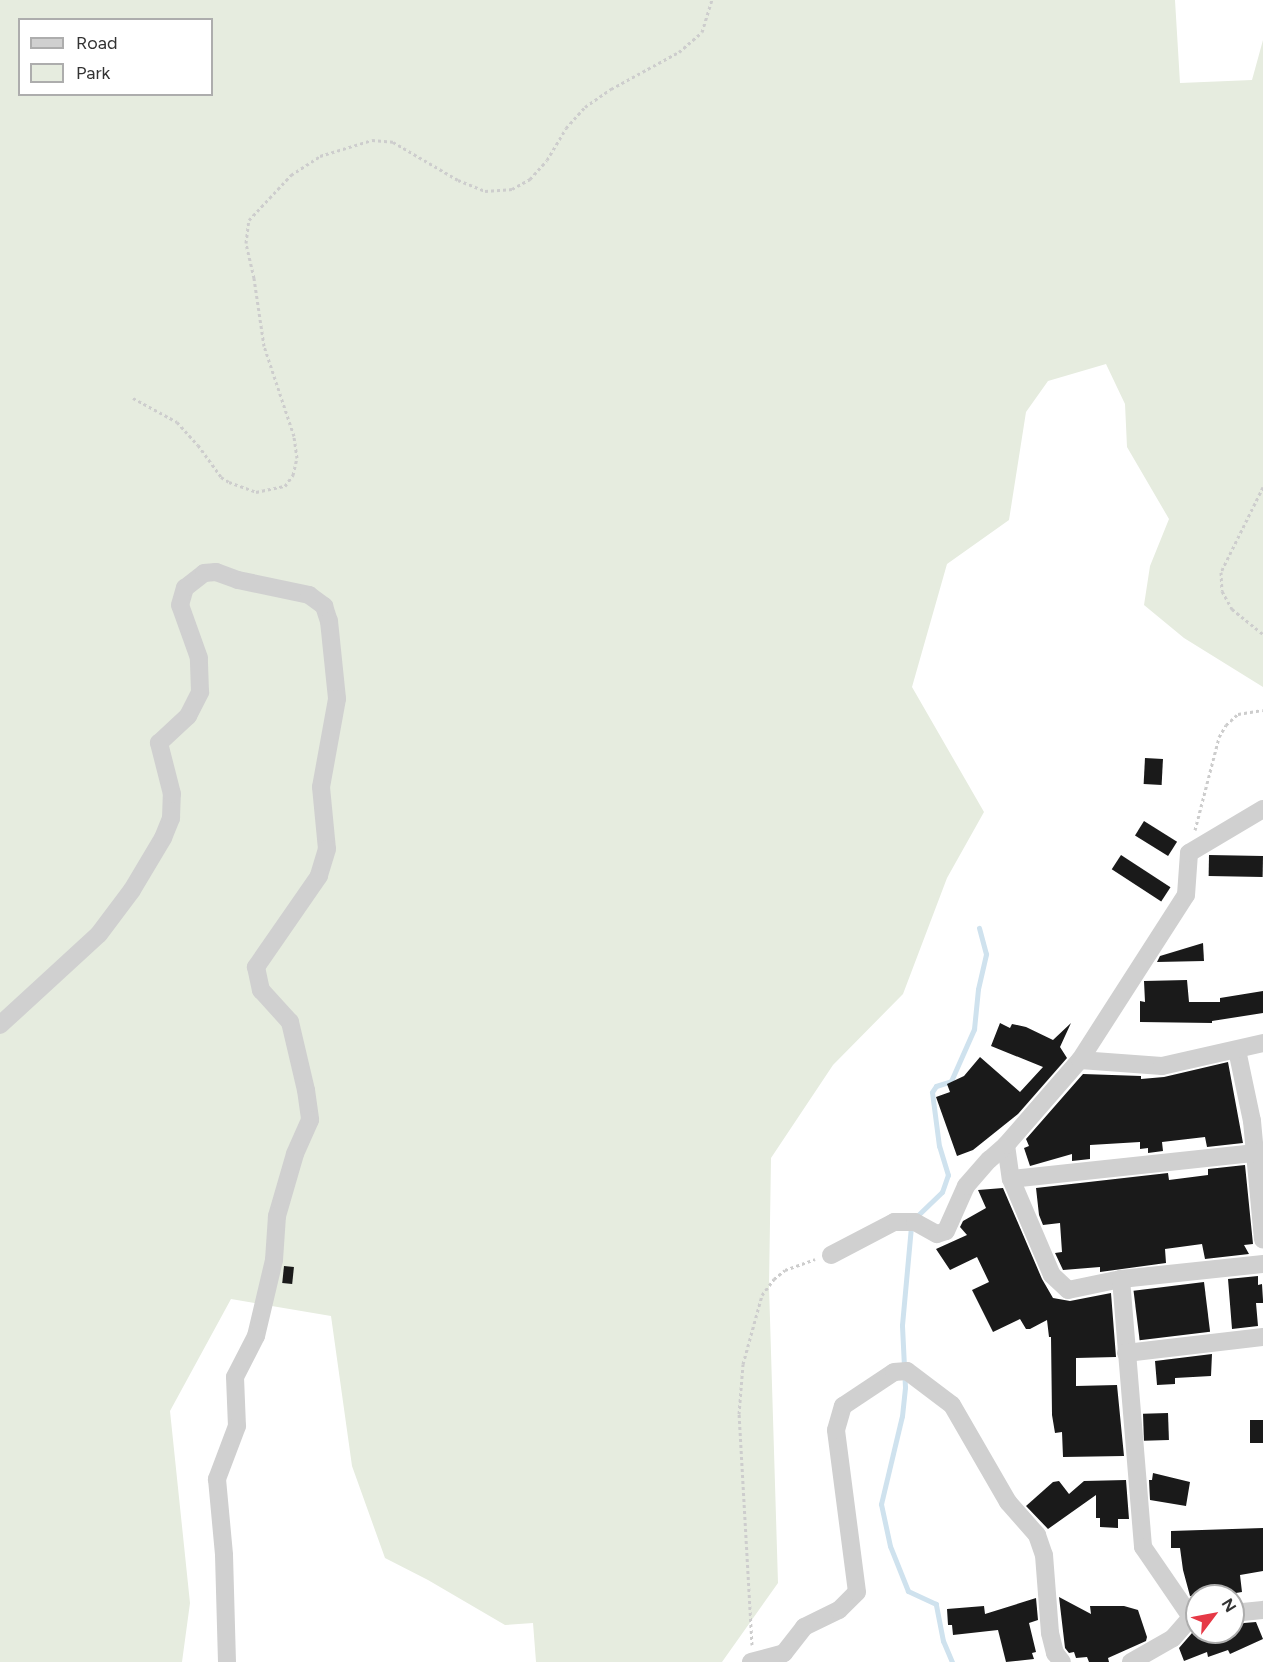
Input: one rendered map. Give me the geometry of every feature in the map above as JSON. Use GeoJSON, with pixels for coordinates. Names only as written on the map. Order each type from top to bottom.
{"type":"FeatureCollection","features":[{"type":"Feature","properties":{"kind":"street"},"geometry":{"type":"LineString","coordinates":[[0,1024],[99,934],[132,890],[163,838],[171,819],[172,794],[159,743],[188,716],[200,692],[199,658],[180,605],[185,588],[204,573],[216,572],[238,580],[309,595],[324,606],[329,621],[337,699],[321,786],[327,849],[319,876],[256,967],[261,990],[290,1023],[306,1090],[310,1120],[295,1154],[277,1216],[274,1260],[256,1336],[235,1377],[237,1426],[217,1479],[223,1544],[227,1662]]}},
{"type":"Feature","properties":{"kind":"street"},"geometry":{"type":"LineString","coordinates":[[831,1255],[894,1222],[915,1222],[937,1234],[946,1231],[966,1186],[1006,1145],[1080,1060],[1186,895],[1189,852],[1263,809]]}},
{"type":"Feature","properties":{"kind":"street"},"geometry":{"type":"LineString","coordinates":[[1080,1060],[1162,1066],[1263,1043]]}},
{"type":"Feature","properties":{"kind":"street"},"geometry":{"type":"LineString","coordinates":[[1237,1050],[1258,1119],[1263,1239]]}},
{"type":"Feature","properties":{"kind":"street"},"geometry":{"type":"LineString","coordinates":[[1006,1145],[1011,1179],[1052,1275],[1068,1290],[1121,1280],[1263,1264]]}},
{"type":"Feature","properties":{"kind":"street"},"geometry":{"type":"LineString","coordinates":[[1011,1179],[1258,1153]]}},
{"type":"Feature","properties":{"kind":"street"},"geometry":{"type":"LineString","coordinates":[[1121,1280],[1143,1546],[1185,1604]]}},
{"type":"Feature","properties":{"kind":"street"},"geometry":{"type":"LineString","coordinates":[[1126,1353],[1263,1337]]}},
{"type":"Feature","properties":{"kind":"street"},"geometry":{"type":"LineString","coordinates":[[752,1661],[784,1653],[804,1627],[838,1610],[857,1592],[836,1430],[843,1406],[894,1372],[907,1371],[952,1405],[1008,1502],[1037,1535],[1044,1555],[1050,1632],[1055,1653],[1062,1662]]}},
{"type":"Feature","properties":{"kind":"street"},"geometry":{"type":"LineString","coordinates":[[1245,1612],[1263,1610]]}},
{"type":"Feature","properties":{"kind":"street"},"geometry":{"type":"LineString","coordinates":[[1131,1662],[1173,1638],[1185,1626]]}},
{"type":"Feature","properties":{"kind":"path"},"geometry":{"type":"LineString","coordinates":[[133,398],[177,422],[229,482],[256,492],[285,486],[293,475],[297,458],[294,436],[264,346],[254,278],[246,243],[249,220],[291,175],[320,156],[372,140],[393,142],[458,180],[485,191],[512,189],[530,179],[547,160],[566,128],[585,107],[611,89],[679,52],[702,32],[712,0]]}},
{"type":"Feature","properties":{"kind":"path"},"geometry":{"type":"LineString","coordinates":[[1263,487],[1221,572],[1222,591],[1232,609],[1263,634]]}},
{"type":"Feature","properties":{"kind":"path"},"geometry":{"type":"LineString","coordinates":[[1189,852],[1220,737],[1226,725],[1238,714],[1263,710]]}},
{"type":"Feature","properties":{"kind":"path"},"geometry":{"type":"LineString","coordinates":[[752,1661],[739,1414],[743,1364],[762,1295],[774,1279],[801,1262],[831,1255]]}},
{"type":"Feature","properties":{"kind":"green space"},"geometry":{"type":"Polygon","coordinates":[[[0,0],[1175,0],[1180,83],[1252,80],[1263,40],[1263,687],[1184,638],[1144,605],[1150,566],[1169,519],[1127,447],[1125,404],[1106,364],[1048,381],[1026,412],[1009,520],[947,564],[912,687],[984,812],[947,878],[903,994],[833,1065],[771,1158],[769,1286],[778,1583],[722,1662],[536,1662],[533,1623],[505,1625],[385,1558],[352,1466],[331,1316],[231,1299],[170,1411],[190,1603],[182,1662],[0,1662],[0,0]]]}},
{"type":"Feature","properties":{"kind":"building"},"geometry":{"type":"Polygon","coordinates":[[[1145,758],[1163,759],[1162,785],[1144,784],[1145,758]]]}},
{"type":"Feature","properties":{"kind":"building"},"geometry":{"type":"Polygon","coordinates":[[[1144,821],[1177,842],[1168,856],[1135,835],[1144,821]]]}},
{"type":"Feature","properties":{"kind":"building"},"geometry":{"type":"Polygon","coordinates":[[[1121,855],[1170,887],[1161,901],[1112,869],[1121,855]]]}},
{"type":"Feature","properties":{"kind":"building"},"geometry":{"type":"Polygon","coordinates":[[[1209,855],[1263,856],[1263,877],[1209,876],[1209,855]]]}},
{"type":"Feature","properties":{"kind":"building"},"geometry":{"type":"Polygon","coordinates":[[[1203,943],[1204,961],[1157,962],[1160,956],[1203,943]]]}},
{"type":"Feature","properties":{"kind":"building"},"geometry":{"type":"Polygon","coordinates":[[[1187,980],[1189,1002],[1220,1002],[1220,998],[1263,991],[1263,1013],[1212,1021],[1212,1023],[1140,1022],[1140,1001],[1145,1002],[1144,981],[1187,980]]]}},
{"type":"Feature","properties":{"kind":"building"},"geometry":{"type":"Polygon","coordinates":[[[1000,1023],[1010,1028],[1012,1024],[1026,1027],[1053,1040],[1071,1023],[1060,1047],[1067,1058],[1018,1114],[973,1150],[957,1156],[936,1097],[950,1092],[947,1084],[964,1076],[980,1057],[1020,1092],[1043,1067],[991,1046],[1000,1023]]]}},
{"type":"Feature","properties":{"kind":"building"},"geometry":{"type":"Polygon","coordinates":[[[1228,1062],[1243,1143],[1207,1147],[1205,1137],[1162,1142],[1163,1151],[1148,1153],[1148,1148],[1140,1149],[1140,1142],[1090,1145],[1090,1159],[1072,1161],[1072,1154],[1030,1166],[1024,1148],[1029,1146],[1026,1139],[1083,1074],[1141,1076],[1141,1079],[1164,1077],[1228,1062]]]}},
{"type":"Feature","properties":{"kind":"building"},"geometry":{"type":"Polygon","coordinates":[[[1245,1165],[1253,1244],[1244,1245],[1249,1254],[1205,1259],[1202,1244],[1165,1249],[1166,1263],[1100,1272],[1100,1267],[1063,1270],[1055,1253],[1062,1252],[1060,1223],[1043,1225],[1039,1215],[1036,1188],[1168,1173],[1169,1180],[1208,1175],[1208,1169],[1245,1165]]]}},
{"type":"Feature","properties":{"kind":"building"},"geometry":{"type":"Polygon","coordinates":[[[1003,1188],[1042,1279],[1053,1298],[1070,1301],[1111,1293],[1116,1357],[1076,1358],[1076,1386],[1117,1385],[1124,1456],[1063,1457],[1062,1432],[1055,1433],[1052,1415],[1051,1337],[1049,1337],[1047,1320],[1026,1329],[1020,1319],[993,1332],[972,1290],[989,1282],[977,1257],[950,1270],[936,1249],[967,1235],[960,1227],[963,1221],[986,1208],[978,1190],[1003,1188]]]}},
{"type":"Feature","properties":{"kind":"building"},"geometry":{"type":"Polygon","coordinates":[[[284,1266],[294,1267],[292,1284],[282,1283],[284,1266]]]}},
{"type":"Feature","properties":{"kind":"building"},"geometry":{"type":"Polygon","coordinates":[[[1258,1276],[1258,1285],[1262,1284],[1263,1303],[1256,1303],[1258,1326],[1232,1329],[1228,1279],[1258,1276]]]}},
{"type":"Feature","properties":{"kind":"building"},"geometry":{"type":"Polygon","coordinates":[[[1204,1282],[1210,1332],[1140,1340],[1134,1291],[1204,1282]]]}},
{"type":"Feature","properties":{"kind":"building"},"geometry":{"type":"Polygon","coordinates":[[[1212,1354],[1211,1376],[1175,1378],[1175,1384],[1157,1385],[1155,1361],[1212,1354]]]}},
{"type":"Feature","properties":{"kind":"building"},"geometry":{"type":"Polygon","coordinates":[[[1168,1413],[1169,1440],[1144,1441],[1143,1414],[1168,1413]]]}},
{"type":"Feature","properties":{"kind":"building"},"geometry":{"type":"Polygon","coordinates":[[[1250,1420],[1263,1420],[1263,1443],[1250,1443],[1250,1420]]]}},
{"type":"Feature","properties":{"kind":"building"},"geometry":{"type":"Polygon","coordinates":[[[1153,1473],[1190,1482],[1186,1506],[1150,1500],[1149,1480],[1152,1480],[1153,1473]]]}},
{"type":"Feature","properties":{"kind":"building"},"geometry":{"type":"Polygon","coordinates":[[[1126,1480],[1129,1519],[1118,1519],[1118,1528],[1100,1527],[1100,1518],[1096,1518],[1096,1495],[1048,1529],[1026,1506],[1053,1482],[1059,1481],[1069,1494],[1084,1481],[1126,1480]]]}},
{"type":"Feature","properties":{"kind":"building"},"geometry":{"type":"Polygon","coordinates":[[[1263,1528],[1263,1571],[1240,1575],[1241,1584],[1187,1584],[1180,1548],[1171,1548],[1171,1531],[1263,1528]]]}},
{"type":"Feature","properties":{"kind":"building"},"geometry":{"type":"Polygon","coordinates":[[[1059,1597],[1091,1614],[1090,1606],[1124,1606],[1138,1610],[1147,1637],[1146,1641],[1108,1658],[1109,1662],[1089,1662],[1087,1657],[1076,1658],[1074,1652],[1069,1653],[1065,1648],[1059,1597]]]}},
{"type":"Feature","properties":{"kind":"building"},"geometry":{"type":"Polygon","coordinates":[[[1036,1598],[1038,1620],[1029,1623],[1036,1652],[1032,1653],[1034,1659],[1006,1662],[998,1630],[953,1635],[952,1625],[948,1625],[947,1609],[984,1606],[985,1614],[1036,1598]]]}},
{"type":"Feature","properties":{"kind":"building"},"geometry":{"type":"Polygon","coordinates":[[[1256,1622],[1263,1639],[1230,1654],[1228,1650],[1208,1657],[1207,1652],[1184,1661],[1179,1648],[1185,1641],[1185,1644],[1245,1644],[1245,1623],[1256,1622]]]}},
{"type":"Feature","properties":{"kind":"waterway"},"geometry":{"type":"LineString","coordinates":[[952,1662],[943,1641],[936,1604],[908,1591],[890,1546],[881,1504],[902,1416],[905,1387],[902,1325],[911,1227],[916,1217],[942,1192],[948,1175],[939,1146],[932,1092],[936,1086],[951,1081],[974,1029],[978,989],[986,954],[979,928]]}}]}
